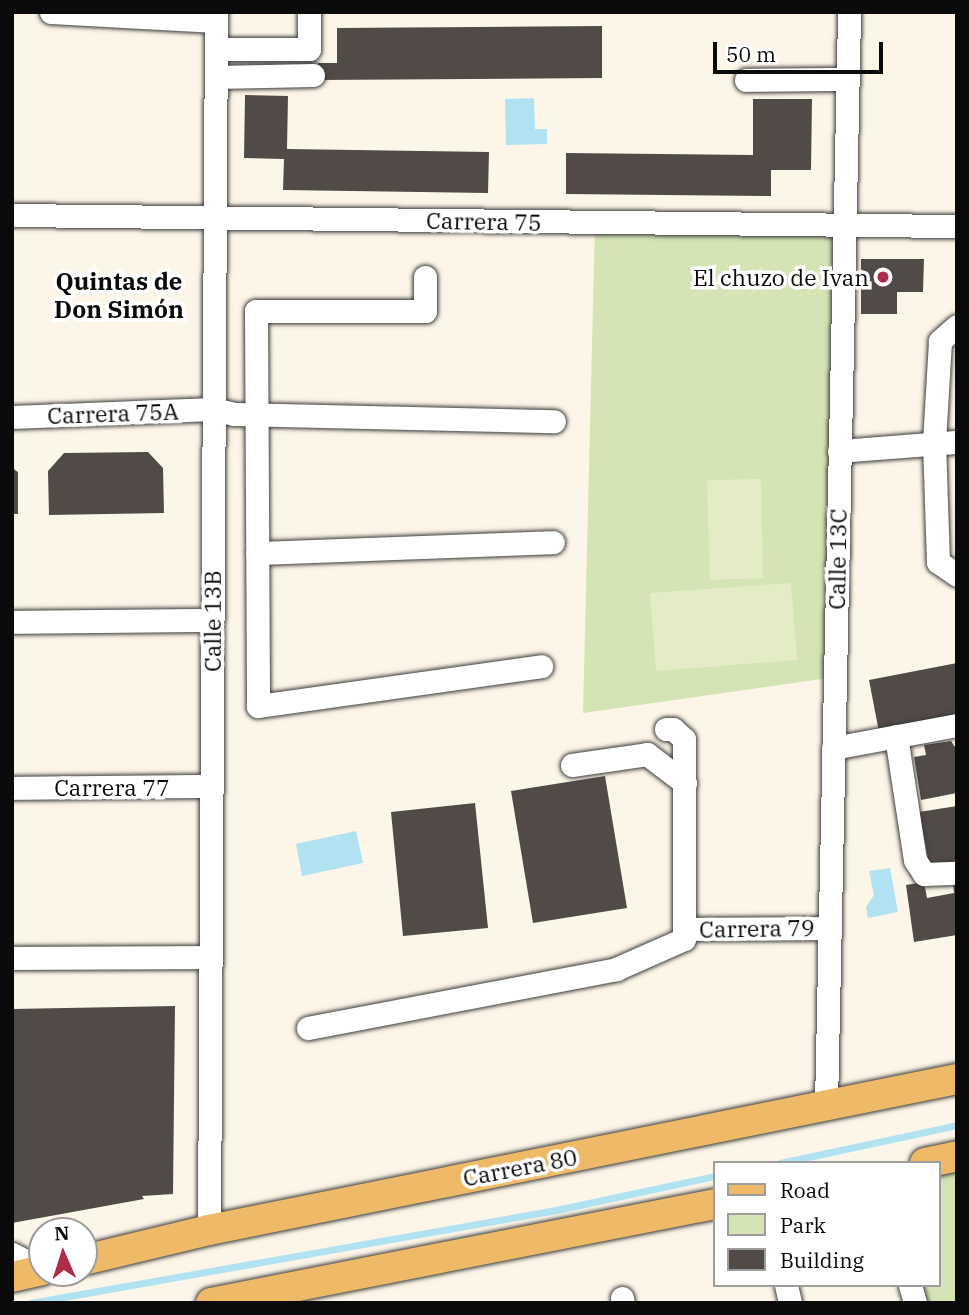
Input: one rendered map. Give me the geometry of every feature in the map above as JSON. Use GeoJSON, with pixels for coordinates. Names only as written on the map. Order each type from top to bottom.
{"type":"FeatureCollection","features":[{"type":"Feature","properties":{"kind":"main road","name":"Carrera 80"},"geometry":{"type":"LineString","coordinates":[[98,1257],[209,1230],[957,1079]]}},
{"type":"Feature","properties":{"kind":"main road"},"geometry":{"type":"LineString","coordinates":[[934,1161],[957,1156]]}},
{"type":"Feature","properties":{"kind":"main road"},"geometry":{"type":"LineString","coordinates":[[218,1302],[713,1204]]}},
{"type":"Feature","properties":{"kind":"street"},"geometry":{"type":"LineString","coordinates":[[51,12],[216,17]]}},
{"type":"Feature","properties":{"kind":"street"},"geometry":{"type":"LineString","coordinates":[[216,48],[309,48],[309,12]]}},
{"type":"Feature","properties":{"kind":"street","name":"Calle 13C"},"geometry":{"type":"LineString","coordinates":[[826,1105],[849,12]]}},
{"type":"Feature","properties":{"kind":"street","name":"Calle 13B"},"geometry":{"type":"LineString","coordinates":[[209,1230],[216,17]]}},
{"type":"Feature","properties":{"kind":"street"},"geometry":{"type":"LineString","coordinates":[[216,77],[313,75]]}},
{"type":"Feature","properties":{"kind":"street"},"geometry":{"type":"LineString","coordinates":[[746,80],[847,79]]}},
{"type":"Feature","properties":{"kind":"street","name":"Carrera 75"},"geometry":{"type":"LineString","coordinates":[[12,215],[957,226]]}},
{"type":"Feature","properties":{"kind":"street"},"geometry":{"type":"LineString","coordinates":[[425,277],[425,311],[256,310],[258,706],[541,666]]}},
{"type":"Feature","properties":{"kind":"street"},"geometry":{"type":"LineString","coordinates":[[957,326],[940,341],[934,442],[938,562],[957,575]]}},
{"type":"Feature","properties":{"kind":"street","name":"Carrera 75A"},"geometry":{"type":"LineString","coordinates":[[12,417],[213,409],[256,414],[554,421]]}},
{"type":"Feature","properties":{"kind":"street"},"geometry":{"type":"LineString","coordinates":[[839,451],[957,442]]}},
{"type":"Feature","properties":{"kind":"street"},"geometry":{"type":"LineString","coordinates":[[257,553],[553,542]]}},
{"type":"Feature","properties":{"kind":"street"},"geometry":{"type":"LineString","coordinates":[[12,622],[212,620]]}},
{"type":"Feature","properties":{"kind":"street"},"geometry":{"type":"LineString","coordinates":[[834,748],[957,724]]}},
{"type":"Feature","properties":{"kind":"street"},"geometry":{"type":"LineString","coordinates":[[308,1028],[615,969],[685,934],[684,738],[673,729],[666,729]]}},
{"type":"Feature","properties":{"kind":"street"},"geometry":{"type":"LineString","coordinates":[[896,736],[915,860],[924,874],[957,873]]}},
{"type":"Feature","properties":{"kind":"street"},"geometry":{"type":"LineString","coordinates":[[572,765],[647,754],[686,794]]}},
{"type":"Feature","properties":{"kind":"street","name":"Carrera 77"},"geometry":{"type":"LineString","coordinates":[[12,788],[211,786]]}},
{"type":"Feature","properties":{"kind":"street","name":"Carrera 79"},"geometry":{"type":"LineString","coordinates":[[685,934],[829,928]]}},
{"type":"Feature","properties":{"kind":"street"},"geometry":{"type":"LineString","coordinates":[[12,958],[210,957]]}},
{"type":"Feature","properties":{"kind":"street"},"geometry":{"type":"LineString","coordinates":[[12,1254],[28,1263]]}},
{"type":"Feature","properties":{"kind":"green space"},"geometry":{"type":"Polygon","coordinates":[[[595,222],[844,224],[835,677],[583,713],[595,222]]]}},
{"type":"Feature","properties":{"kind":"green space"},"geometry":{"type":"Polygon","coordinates":[[[761,479],[763,578],[710,580],[707,480],[761,479]]]}},
{"type":"Feature","properties":{"kind":"green space"},"geometry":{"type":"Polygon","coordinates":[[[791,583],[797,660],[656,671],[650,593],[791,583]]]}},
{"type":"Feature","properties":{"kind":"green space"},"geometry":{"type":"Polygon","coordinates":[[[957,1156],[957,1303],[915,1303],[911,1287],[941,1287],[941,1162],[957,1156]]]}},
{"type":"Feature","properties":{"kind":"water"},"geometry":{"type":"Polygon","coordinates":[[[534,98],[535,129],[547,129],[547,144],[506,145],[505,99],[534,98]]]}},
{"type":"Feature","properties":{"kind":"water"},"geometry":{"type":"Polygon","coordinates":[[[356,831],[363,863],[302,876],[296,844],[356,831]]]}},
{"type":"Feature","properties":{"kind":"water"},"geometry":{"type":"Polygon","coordinates":[[[890,868],[898,912],[868,918],[866,907],[874,895],[869,871],[890,868]]]}},
{"type":"Feature","properties":{"kind":"building"},"geometry":{"type":"Polygon","coordinates":[[[602,26],[602,78],[318,80],[318,63],[337,63],[337,28],[602,26]]]}},
{"type":"Feature","properties":{"kind":"building"},"geometry":{"type":"Polygon","coordinates":[[[245,95],[288,96],[287,149],[489,152],[488,193],[283,190],[284,159],[244,158],[245,95]]]}},
{"type":"Feature","properties":{"kind":"building"},"geometry":{"type":"Polygon","coordinates":[[[753,99],[812,99],[811,170],[771,170],[771,196],[566,194],[566,153],[753,155],[753,99]]]}},
{"type":"Feature","properties":{"kind":"building"},"geometry":{"type":"Polygon","coordinates":[[[861,259],[924,259],[923,292],[897,292],[897,314],[861,314],[861,259]]]}},
{"type":"Feature","properties":{"kind":"building"},"geometry":{"type":"Polygon","coordinates":[[[148,452],[163,468],[164,513],[49,515],[48,471],[64,453],[148,452]]]}},
{"type":"Feature","properties":{"kind":"building"},"geometry":{"type":"Polygon","coordinates":[[[12,468],[18,472],[18,514],[12,514],[12,468]]]}},
{"type":"Feature","properties":{"kind":"building"},"geometry":{"type":"Polygon","coordinates":[[[957,663],[957,718],[879,732],[869,680],[957,663]]]}},
{"type":"Feature","properties":{"kind":"building"},"geometry":{"type":"Polygon","coordinates":[[[951,741],[957,750],[957,793],[921,800],[914,757],[926,755],[924,745],[951,741]]]}},
{"type":"Feature","properties":{"kind":"building"},"geometry":{"type":"Polygon","coordinates":[[[605,776],[627,908],[533,923],[511,791],[605,776]]]}},
{"type":"Feature","properties":{"kind":"building"},"geometry":{"type":"Polygon","coordinates":[[[475,803],[488,928],[403,936],[391,812],[475,803]]]}},
{"type":"Feature","properties":{"kind":"building"},"geometry":{"type":"Polygon","coordinates":[[[957,806],[957,865],[930,869],[919,812],[957,806]]]}},
{"type":"Feature","properties":{"kind":"building"},"geometry":{"type":"Polygon","coordinates":[[[924,882],[927,898],[954,893],[953,883],[957,882],[957,935],[914,942],[906,885],[924,882]]]}},
{"type":"Feature","properties":{"kind":"building"},"geometry":{"type":"Polygon","coordinates":[[[175,1006],[173,1194],[142,1196],[144,1199],[45,1217],[28,1217],[28,1220],[12,1223],[12,1009],[175,1006]]]}},
{"type":"Feature","properties":{"kind":"waterway"},"geometry":{"type":"LineString","coordinates":[[789,1161],[957,1125]]}},
{"type":"Feature","properties":{"kind":"waterway"},"geometry":{"type":"LineString","coordinates":[[30,1303],[556,1210],[713,1176]]}},
{"type":"Feature","properties":{"kind":"place","name":"El chuzo de Ivan"},"geometry":{"type":"Point","coordinates":[883,277]}},
{"type":"Feature","properties":{"kind":"district","name":"Quintas de Don Simón"},"geometry":{"type":"Point","coordinates":[119,296]}}]}
